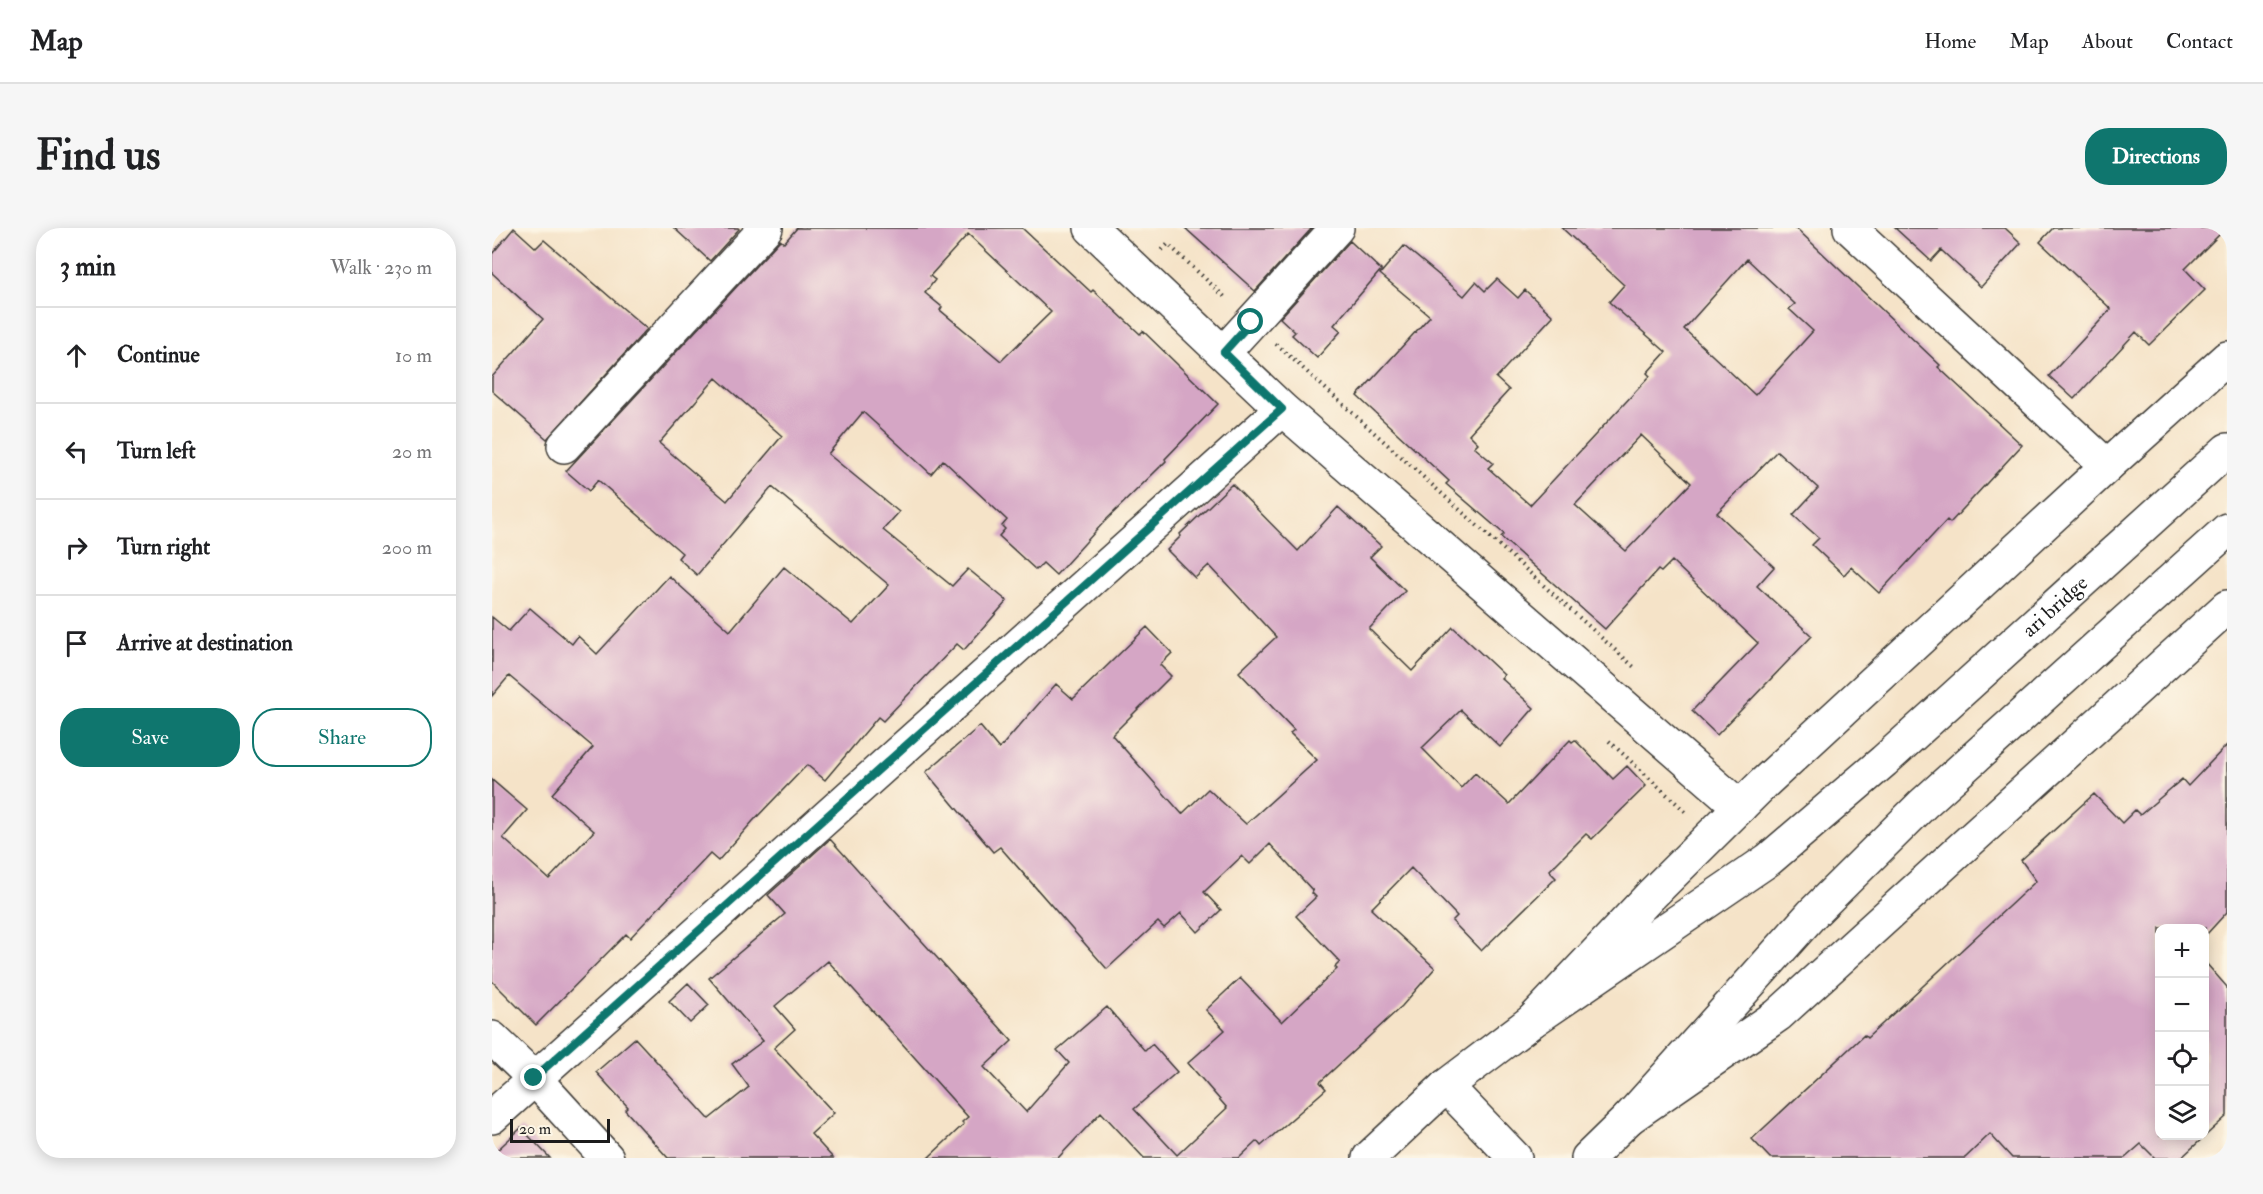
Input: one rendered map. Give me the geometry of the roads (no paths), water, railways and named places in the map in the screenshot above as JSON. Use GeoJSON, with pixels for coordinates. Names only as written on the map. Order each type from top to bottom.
{"type":"FeatureCollection","features":[{"type":"Feature","properties":{"kind":"main road"},"geometry":{"type":"LineString","coordinates":[[564,446],[766,228]]}},
{"type":"Feature","properties":{"kind":"main road"},"geometry":{"type":"LineString","coordinates":[[1092,228],[1282,409],[1740,807]]}},
{"type":"Feature","properties":{"kind":"main road"},"geometry":{"type":"LineString","coordinates":[[1224,352],[1337,228]]}},
{"type":"Feature","properties":{"kind":"main road"},"geometry":{"type":"LineString","coordinates":[[1850,228],[2107,466]]}},
{"type":"Feature","properties":{"kind":"main road"},"geometry":{"type":"LineString","coordinates":[[1369,1158],[1446,1086],[1532,1021],[1651,895],[1740,807],[2107,466],[2227,358]]}},
{"type":"Feature","properties":{"kind":"main road"},"geometry":{"type":"LineString","coordinates":[[492,1117],[1282,409]]}},
{"type":"Feature","properties":{"kind":"main road","name":"ari bridge"},"geometry":{"type":"LineString","coordinates":[[1532,1021],[1768,860],[1884,761],[2227,450]]}},
{"type":"Feature","properties":{"kind":"main road"},"geometry":{"type":"LineString","coordinates":[[1588,1158],[1629,1118],[1812,914],[1923,804],[2227,530]]}},
{"type":"Feature","properties":{"kind":"main road"},"geometry":{"type":"LineString","coordinates":[[1629,1118],[1778,1015],[2227,607]]}},
{"type":"Feature","properties":{"kind":"main road"},"geometry":{"type":"LineString","coordinates":[[492,1038],[534,1078],[607,1158]]}},
{"type":"Feature","properties":{"kind":"main road"},"geometry":{"type":"LineString","coordinates":[[1446,1086],[1515,1158]]}}]}
